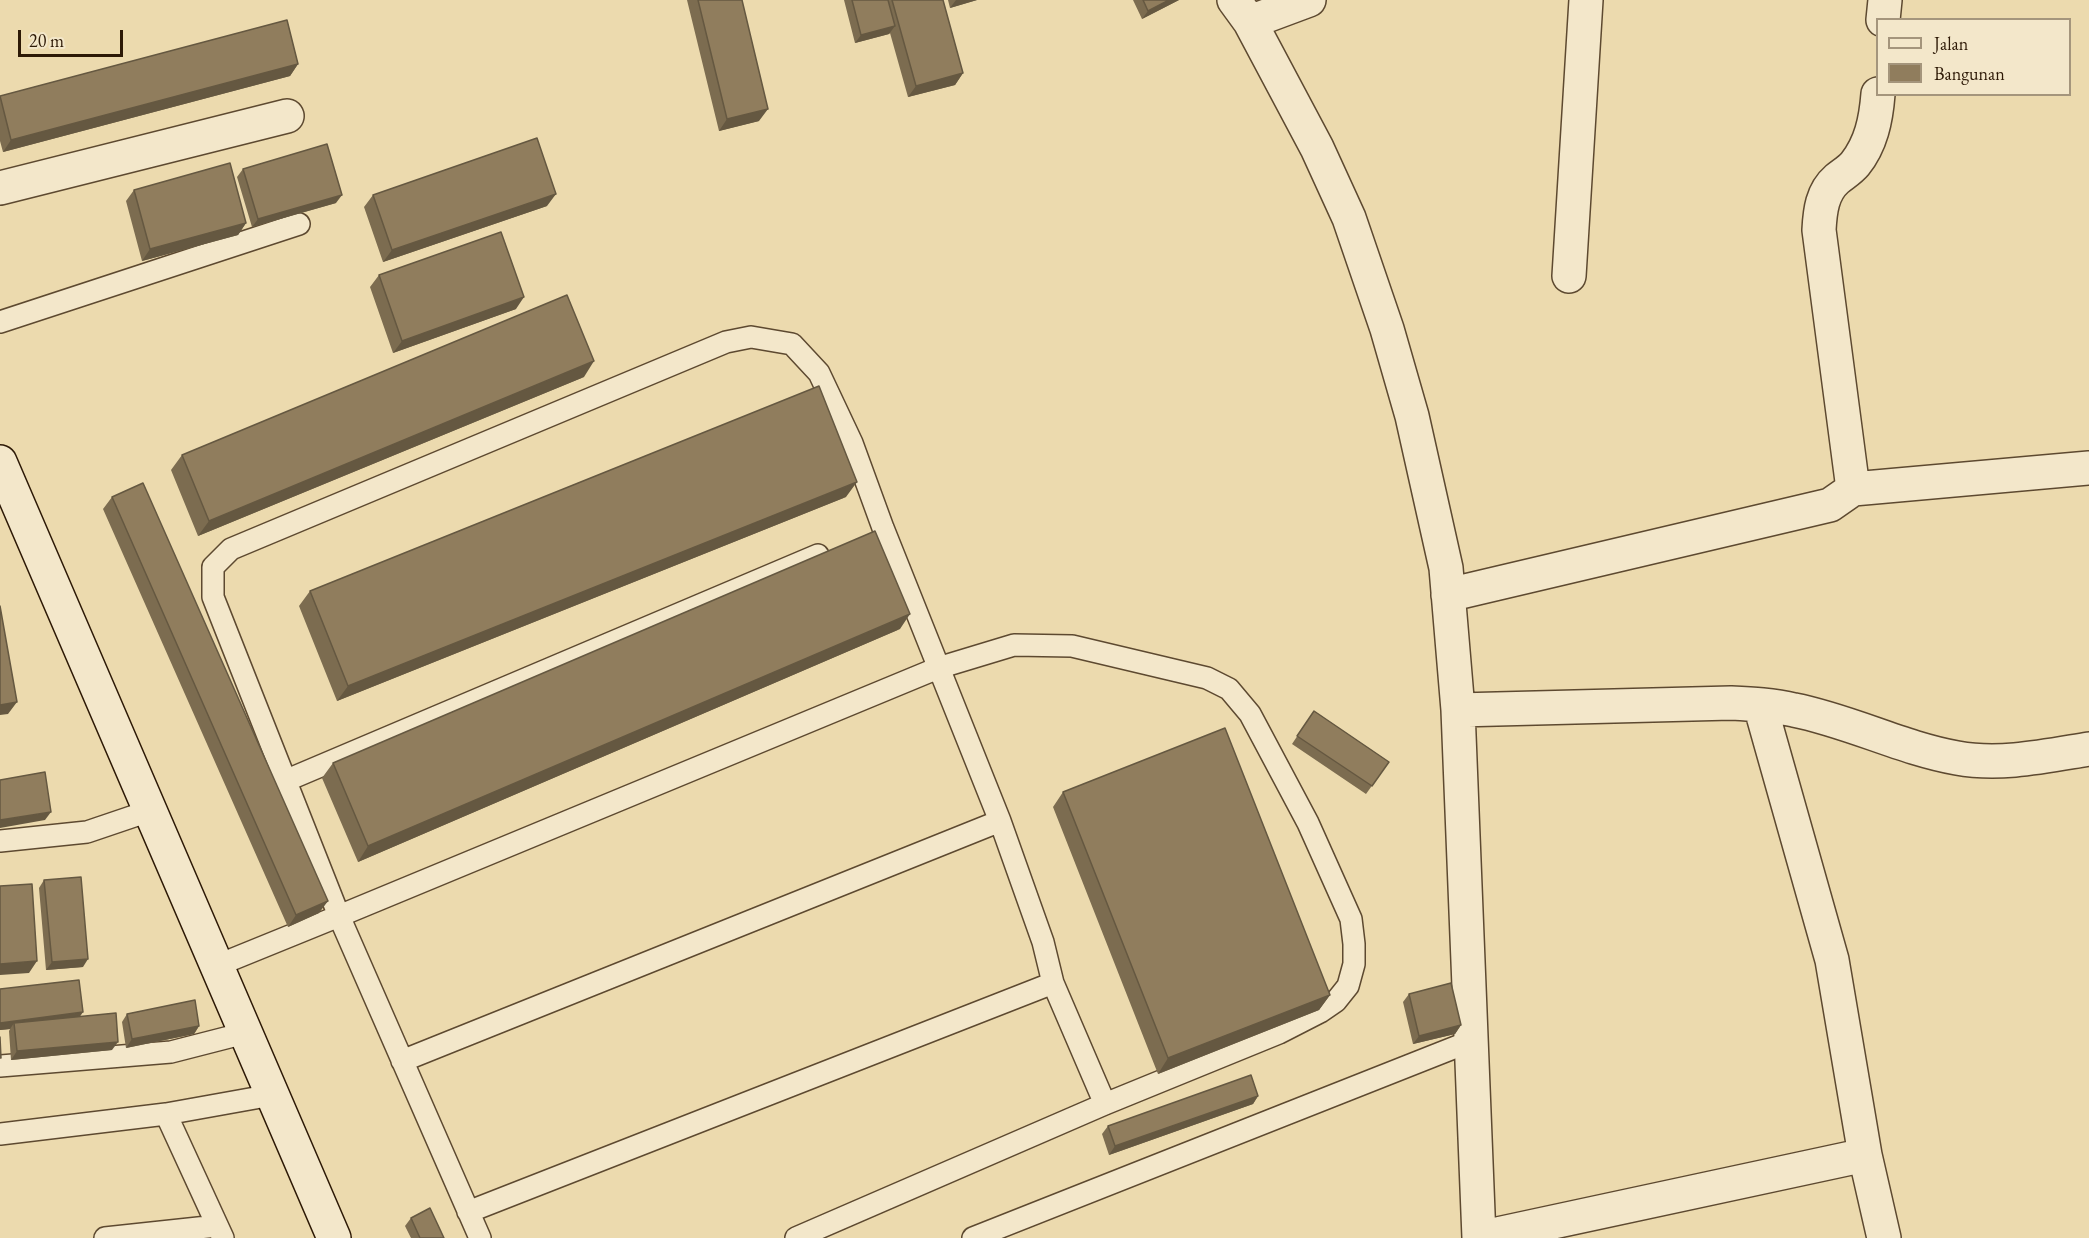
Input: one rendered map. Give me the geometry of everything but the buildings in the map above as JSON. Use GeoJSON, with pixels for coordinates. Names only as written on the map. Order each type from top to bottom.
{"type":"FeatureCollection","features":[{"type":"Feature","properties":{"kind":"street"},"geometry":{"type":"LineString","coordinates":[[1309,0],[1242,11],[1317,148],[1349,218],[1369,272],[1412,416],[1446,568],[1458,710],[1479,1238],[1865,1155]]}},
{"type":"Feature","properties":{"kind":"street"},"geometry":{"type":"LineString","coordinates":[[1569,276],[1586,0]]}},
{"type":"Feature","properties":{"kind":"street"},"geometry":{"type":"LineString","coordinates":[[1883,18],[1885,0]]}},
{"type":"Feature","properties":{"kind":"street"},"geometry":{"type":"LineString","coordinates":[[1852,489],[1819,230],[1820,209],[1825,194],[1834,181],[1854,167],[1865,150],[1873,130],[1878,96]]}},
{"type":"Feature","properties":{"kind":"street"},"geometry":{"type":"LineString","coordinates":[[0,188],[287,116]]}},
{"type":"Feature","properties":{"kind":"street"},"geometry":{"type":"LineString","coordinates":[[0,462],[334,1238]]}},
{"type":"Feature","properties":{"kind":"street"},"geometry":{"type":"LineString","coordinates":[[1448,595],[1830,505],[1852,489],[2089,468]]}},
{"type":"Feature","properties":{"kind":"street"},"geometry":{"type":"LineString","coordinates":[[1458,710],[1731,703],[1795,710],[1929,752],[1958,758],[1989,761],[2024,759],[2089,749]]}},
{"type":"Feature","properties":{"kind":"street"},"geometry":{"type":"LineString","coordinates":[[1760,705],[1832,960],[1865,1155],[1884,1238]]}},
{"type":"Feature","properties":{"kind":"lane"},"geometry":{"type":"LineString","coordinates":[[0,322],[299,224]]}},
{"type":"Feature","properties":{"kind":"lane"},"geometry":{"type":"LineString","coordinates":[[480,1238],[339,916],[285,781],[213,597],[213,567],[231,549],[726,342],[751,338],[792,344],[819,373],[852,443],[883,528],[1000,821],[1042,942],[1053,983],[1106,1104]]}},
{"type":"Feature","properties":{"kind":"lane"},"geometry":{"type":"LineString","coordinates":[[861,537],[883,528]]}},
{"type":"Feature","properties":{"kind":"lane"},"geometry":{"type":"LineString","coordinates":[[285,781],[839,546]]}},
{"type":"Feature","properties":{"kind":"lane"},"geometry":{"type":"LineString","coordinates":[[216,966],[938,668],[1014,645],[1072,646],[1207,678],[1229,689],[1250,714],[1297,803],[1350,919],[1354,964],[1348,986],[1336,1001],[1320,1012],[1279,1033],[1106,1104],[796,1238]]}},
{"type":"Feature","properties":{"kind":"lane"},"geometry":{"type":"LineString","coordinates":[[0,841],[87,832],[149,811]]}},
{"type":"Feature","properties":{"kind":"lane"},"geometry":{"type":"LineString","coordinates":[[402,1061],[1000,821]]}},
{"type":"Feature","properties":{"kind":"lane"},"geometry":{"type":"LineString","coordinates":[[468,1212],[1053,983]]}},
{"type":"Feature","properties":{"kind":"lane"},"geometry":{"type":"LineString","coordinates":[[0,1066],[171,1052],[245,1033]]}},
{"type":"Feature","properties":{"kind":"lane"},"geometry":{"type":"LineString","coordinates":[[973,1238],[1471,1041]]}},
{"type":"Feature","properties":{"kind":"lane"},"geometry":{"type":"LineString","coordinates":[[0,1134],[166,1114],[272,1095]]}},
{"type":"Feature","properties":{"kind":"lane"},"geometry":{"type":"LineString","coordinates":[[105,1238],[220,1232],[166,1114]]}}]}
